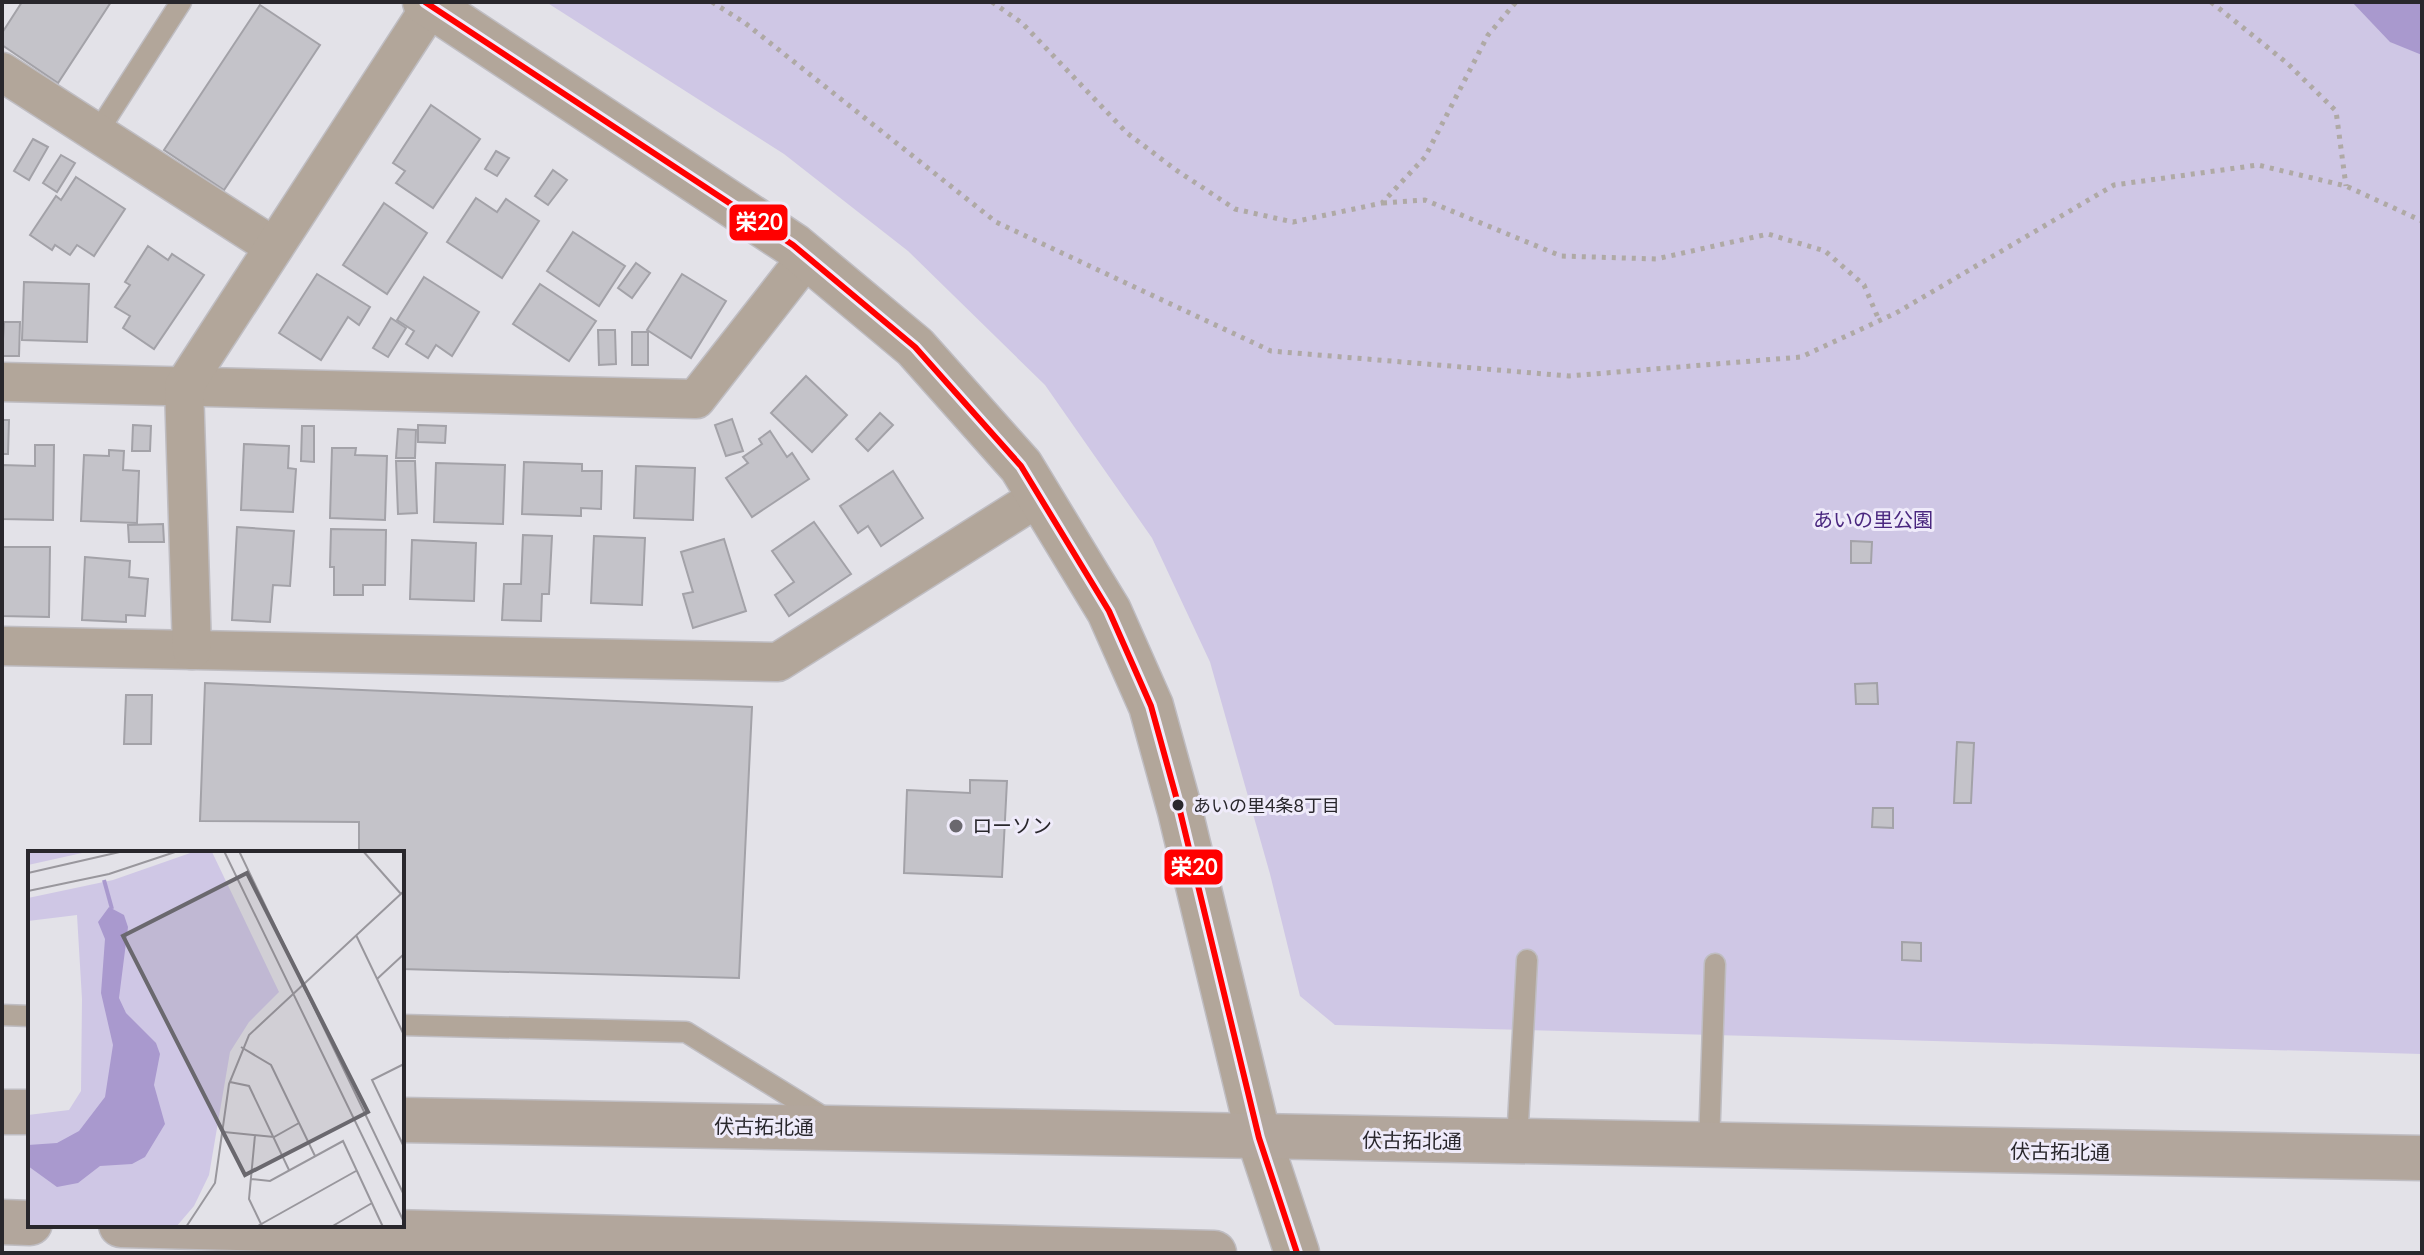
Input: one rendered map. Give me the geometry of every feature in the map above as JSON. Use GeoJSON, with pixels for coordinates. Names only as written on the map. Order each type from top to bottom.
{"type":"FeatureCollection","features":[{"type":"Feature","properties":{"kind":"main road"},"geometry":{"type":"LineString","coordinates":[[2,1112],[28,1112]]}},
{"type":"Feature","properties":{"kind":"main road","name":"伏古拓北通"},"geometry":{"type":"LineString","coordinates":[[404,1120],[2422,1158]]}},
{"type":"Feature","properties":{"kind":"main road"},"geometry":{"type":"LineString","coordinates":[[2,1222],[28,1223]]}},
{"type":"Feature","properties":{"kind":"main road"},"geometry":{"type":"LineString","coordinates":[[193,1227],[1214,1253]]}},
{"type":"Feature","properties":{"kind":"street"},"geometry":{"type":"LineString","coordinates":[[192,650],[184,386],[428,4],[807,257],[915,347],[1021,466],[1109,611],[1151,706],[1180,811],[1259,1138],[1297,1253]]}},
{"type":"Feature","properties":{"kind":"street"},"geometry":{"type":"LineString","coordinates":[[2,72],[274,247]]}},
{"type":"Feature","properties":{"kind":"street"},"geometry":{"type":"LineString","coordinates":[[2,382],[696,399],[807,257]]}},
{"type":"Feature","properties":{"kind":"street"},"geometry":{"type":"LineString","coordinates":[[2,646],[778,662],[1040,496]]}},
{"type":"Feature","properties":{"kind":"lane"},"geometry":{"type":"LineString","coordinates":[[97,133],[181,2]]}},
{"type":"Feature","properties":{"kind":"lane"},"geometry":{"type":"LineString","coordinates":[[1517,1142],[1527,960]]}},
{"type":"Feature","properties":{"kind":"lane"},"geometry":{"type":"LineString","coordinates":[[1709,1146],[1715,964]]}},
{"type":"Feature","properties":{"kind":"lane"},"geometry":{"type":"LineString","coordinates":[[2,1015],[28,1016]]}},
{"type":"Feature","properties":{"kind":"lane"},"geometry":{"type":"LineString","coordinates":[[404,1025],[686,1032],[842,1129]]}},
{"type":"Feature","properties":{"kind":"path"},"geometry":{"type":"LineString","coordinates":[[712,2],[745,23],[996,222],[1271,351],[1569,376],[1801,357],[1879,320],[2114,185],[2258,165],[2346,186],[2422,221]]}},
{"type":"Feature","properties":{"kind":"path"},"geometry":{"type":"LineString","coordinates":[[992,2],[1022,23],[1127,133],[1235,209],[1293,222],[1382,203],[1425,200],[1561,256],[1656,259],[1768,234],[1825,251],[1864,285],[1879,320]]}},
{"type":"Feature","properties":{"kind":"path"},"geometry":{"type":"LineString","coordinates":[[1382,203],[1425,157],[1488,35],[1516,2]]}},
{"type":"Feature","properties":{"kind":"path"},"geometry":{"type":"LineString","coordinates":[[2211,2],[2287,63],[2336,111],[2346,186]]}},
{"type":"Feature","properties":{"kind":"green space","name":"あいの里公園"},"geometry":{"type":"Polygon","coordinates":[[[546,2],[2422,2],[2422,1054],[1335,1025],[1300,996],[1270,874],[1210,662],[1152,538],[1045,385],[908,251],[784,154],[546,2]]]}},
{"type":"Feature","properties":{"kind":"shaded area"},"geometry":{"type":"Polygon","coordinates":[[[2352,2],[2422,2],[2422,55],[2390,42],[2352,2]]]}},
{"type":"Feature","properties":{"kind":"building"},"geometry":{"type":"Polygon","coordinates":[[[22,2],[111,2],[58,83],[2,45],[2,33],[22,2]]]}},
{"type":"Feature","properties":{"kind":"building"},"geometry":{"type":"Polygon","coordinates":[[[260,5],[320,45],[224,190],[164,150],[260,5]]]}},
{"type":"Feature","properties":{"kind":"building"},"geometry":{"type":"Polygon","coordinates":[[[431,105],[480,139],[433,208],[396,183],[405,171],[393,163],[431,105]]]}},
{"type":"Feature","properties":{"kind":"building"},"geometry":{"type":"Polygon","coordinates":[[[33,139],[48,147],[29,180],[14,171],[33,139]]]}},
{"type":"Feature","properties":{"kind":"building"},"geometry":{"type":"Polygon","coordinates":[[[496,151],[509,158],[497,176],[485,169],[496,151]]]}},
{"type":"Feature","properties":{"kind":"building"},"geometry":{"type":"Polygon","coordinates":[[[61,155],[75,163],[57,192],[43,183],[61,155]]]}},
{"type":"Feature","properties":{"kind":"building"},"geometry":{"type":"Polygon","coordinates":[[[553,170],[567,180],[548,205],[535,196],[553,170]]]}},
{"type":"Feature","properties":{"kind":"building"},"geometry":{"type":"Polygon","coordinates":[[[76,177],[125,209],[94,256],[77,245],[70,255],[55,245],[52,250],[30,235],[56,196],[61,200],[76,177]]]}},
{"type":"Feature","properties":{"kind":"building"},"geometry":{"type":"Polygon","coordinates":[[[476,198],[497,212],[506,199],[539,221],[502,278],[447,242],[476,198]]]}},
{"type":"Feature","properties":{"kind":"building"},"geometry":{"type":"Polygon","coordinates":[[[384,203],[427,233],[387,294],[343,265],[384,203]]]}},
{"type":"Feature","properties":{"kind":"building"},"geometry":{"type":"Polygon","coordinates":[[[573,232],[625,266],[599,306],[547,271],[573,232]]]}},
{"type":"Feature","properties":{"kind":"building"},"geometry":{"type":"Polygon","coordinates":[[[148,246],[168,260],[172,254],[204,275],[154,349],[123,328],[130,316],[115,307],[130,285],[125,282],[148,246]]]}},
{"type":"Feature","properties":{"kind":"building"},"geometry":{"type":"Polygon","coordinates":[[[636,263],[650,273],[632,298],[618,288],[636,263]]]}},
{"type":"Feature","properties":{"kind":"building"},"geometry":{"type":"Polygon","coordinates":[[[317,274],[370,307],[359,325],[348,317],[321,360],[279,333],[317,274]]]}},
{"type":"Feature","properties":{"kind":"building"},"geometry":{"type":"Polygon","coordinates":[[[682,274],[726,301],[691,358],[647,330],[682,274]]]}},
{"type":"Feature","properties":{"kind":"building"},"geometry":{"type":"Polygon","coordinates":[[[424,277],[479,312],[452,356],[436,345],[428,358],[406,344],[414,331],[397,320],[424,277]]]}},
{"type":"Feature","properties":{"kind":"building"},"geometry":{"type":"Polygon","coordinates":[[[24,282],[89,284],[87,342],[22,340],[24,282]]]}},
{"type":"Feature","properties":{"kind":"building"},"geometry":{"type":"Polygon","coordinates":[[[540,284],[596,321],[569,361],[513,324],[540,284]]]}},
{"type":"Feature","properties":{"kind":"building"},"geometry":{"type":"Polygon","coordinates":[[[391,318],[406,328],[388,357],[373,348],[391,318]]]}},
{"type":"Feature","properties":{"kind":"building"},"geometry":{"type":"Polygon","coordinates":[[[4,322],[20,322],[19,356],[2,356],[4,322]]]}},
{"type":"Feature","properties":{"kind":"building"},"geometry":{"type":"Polygon","coordinates":[[[598,330],[615,330],[616,364],[599,365],[598,330]]]}},
{"type":"Feature","properties":{"kind":"building"},"geometry":{"type":"Polygon","coordinates":[[[632,332],[648,332],[648,365],[632,365],[632,332]]]}},
{"type":"Feature","properties":{"kind":"building"},"geometry":{"type":"Polygon","coordinates":[[[806,376],[847,415],[812,452],[771,413],[806,376]]]}},
{"type":"Feature","properties":{"kind":"building"},"geometry":{"type":"Polygon","coordinates":[[[880,413],[893,425],[868,451],[856,439],[880,413]]]}},
{"type":"Feature","properties":{"kind":"building"},"geometry":{"type":"Polygon","coordinates":[[[732,419],[743,451],[726,456],[715,425],[732,419]]]}},
{"type":"Feature","properties":{"kind":"building"},"geometry":{"type":"Polygon","coordinates":[[[2,420],[9,420],[8,454],[2,454],[2,420]]]}},
{"type":"Feature","properties":{"kind":"building"},"geometry":{"type":"Polygon","coordinates":[[[133,425],[151,426],[150,451],[132,451],[133,425]]]}},
{"type":"Feature","properties":{"kind":"building"},"geometry":{"type":"Polygon","coordinates":[[[418,425],[446,426],[445,443],[418,442],[418,425]]]}},
{"type":"Feature","properties":{"kind":"building"},"geometry":{"type":"Polygon","coordinates":[[[302,426],[314,426],[314,462],[301,461],[302,426]]]}},
{"type":"Feature","properties":{"kind":"building"},"geometry":{"type":"Polygon","coordinates":[[[398,429],[416,430],[415,458],[396,458],[398,429]]]}},
{"type":"Feature","properties":{"kind":"building"},"geometry":{"type":"Polygon","coordinates":[[[770,431],[787,457],[792,453],[809,479],[752,517],[726,478],[748,463],[743,457],[762,444],[759,439],[770,431]]]}},
{"type":"Feature","properties":{"kind":"building"},"geometry":{"type":"Polygon","coordinates":[[[244,444],[289,446],[288,468],[296,469],[293,512],[241,510],[244,444]]]}},
{"type":"Feature","properties":{"kind":"building"},"geometry":{"type":"Polygon","coordinates":[[[35,445],[54,445],[53,520],[2,519],[2,465],[35,466],[35,445]]]}},
{"type":"Feature","properties":{"kind":"building"},"geometry":{"type":"Polygon","coordinates":[[[332,448],[356,448],[355,455],[387,456],[385,520],[330,518],[332,448]]]}},
{"type":"Feature","properties":{"kind":"building"},"geometry":{"type":"Polygon","coordinates":[[[109,450],[124,451],[123,470],[139,471],[137,523],[81,521],[84,455],[109,456],[109,450]]]}},
{"type":"Feature","properties":{"kind":"building"},"geometry":{"type":"Polygon","coordinates":[[[396,461],[415,461],[417,513],[398,514],[396,461]]]}},
{"type":"Feature","properties":{"kind":"building"},"geometry":{"type":"Polygon","coordinates":[[[524,462],[582,464],[582,471],[602,471],[601,509],[581,508],[581,516],[522,514],[524,462]]]}},
{"type":"Feature","properties":{"kind":"building"},"geometry":{"type":"Polygon","coordinates":[[[436,463],[505,465],[503,524],[434,522],[436,463]]]}},
{"type":"Feature","properties":{"kind":"building"},"geometry":{"type":"Polygon","coordinates":[[[636,466],[695,468],[693,520],[634,518],[636,466]]]}},
{"type":"Feature","properties":{"kind":"building"},"geometry":{"type":"Polygon","coordinates":[[[893,471],[923,518],[881,546],[868,526],[858,533],[840,506],[893,471]]]}},
{"type":"Feature","properties":{"kind":"building"},"geometry":{"type":"Polygon","coordinates":[[[814,522],[851,574],[789,616],[775,595],[794,582],[772,551],[814,522]]]}},
{"type":"Feature","properties":{"kind":"building"},"geometry":{"type":"Polygon","coordinates":[[[163,524],[164,542],[129,542],[128,525],[163,524]]]}},
{"type":"Feature","properties":{"kind":"building"},"geometry":{"type":"Polygon","coordinates":[[[237,527],[294,531],[290,586],[273,585],[270,622],[232,620],[237,527]]]}},
{"type":"Feature","properties":{"kind":"building"},"geometry":{"type":"Polygon","coordinates":[[[331,529],[386,530],[385,585],[363,585],[363,595],[334,595],[334,567],[330,567],[331,529]]]}},
{"type":"Feature","properties":{"kind":"building"},"geometry":{"type":"Polygon","coordinates":[[[523,535],[552,536],[549,594],[542,594],[541,621],[502,620],[504,584],[521,584],[523,535]]]}},
{"type":"Feature","properties":{"kind":"building"},"geometry":{"type":"Polygon","coordinates":[[[594,536],[645,538],[642,605],[591,603],[594,536]]]}},
{"type":"Feature","properties":{"kind":"building"},"geometry":{"type":"Polygon","coordinates":[[[724,539],[746,611],[693,628],[683,594],[693,592],[681,552],[724,539]]]}},
{"type":"Feature","properties":{"kind":"building"},"geometry":{"type":"Polygon","coordinates":[[[412,540],[476,543],[474,601],[410,599],[412,540]]]}},
{"type":"Feature","properties":{"kind":"building"},"geometry":{"type":"Polygon","coordinates":[[[1851,541],[1872,542],[1871,563],[1851,563],[1851,541]]]}},
{"type":"Feature","properties":{"kind":"building"},"geometry":{"type":"Polygon","coordinates":[[[2,547],[50,547],[49,617],[2,616],[2,547]]]}},
{"type":"Feature","properties":{"kind":"building"},"geometry":{"type":"Polygon","coordinates":[[[85,557],[130,561],[129,577],[148,579],[145,616],[126,615],[126,622],[82,620],[85,557]]]}},
{"type":"Feature","properties":{"kind":"building"},"geometry":{"type":"Polygon","coordinates":[[[205,683],[752,707],[739,978],[404,969],[404,851],[359,851],[359,822],[200,821],[205,683]]]}},
{"type":"Feature","properties":{"kind":"building"},"geometry":{"type":"Polygon","coordinates":[[[1877,683],[1878,704],[1856,704],[1855,684],[1877,683]]]}},
{"type":"Feature","properties":{"kind":"building"},"geometry":{"type":"Polygon","coordinates":[[[126,695],[152,695],[151,744],[124,744],[126,695]]]}},
{"type":"Feature","properties":{"kind":"building"},"geometry":{"type":"Polygon","coordinates":[[[1957,742],[1974,743],[1971,803],[1954,803],[1957,742]]]}},
{"type":"Feature","properties":{"kind":"building"},"geometry":{"type":"Polygon","coordinates":[[[970,780],[1007,781],[1002,877],[904,873],[907,790],[970,793],[970,780]]]}},
{"type":"Feature","properties":{"kind":"building"},"geometry":{"type":"Polygon","coordinates":[[[1873,808],[1893,808],[1893,828],[1872,827],[1873,808]]]}},
{"type":"Feature","properties":{"kind":"building"},"geometry":{"type":"Polygon","coordinates":[[[1902,942],[1921,943],[1921,961],[1902,960],[1902,942]]]}},
{"type":"Feature","properties":{"kind":"transit line","name":"栄20"},"geometry":{"type":"LineString","coordinates":[[425,2],[793,245],[915,347],[1021,466],[1109,611],[1151,706],[1180,811],[1259,1138],[1297,1253]]}},
{"type":"Feature","properties":{"kind":"place","name":"あいの里4条8丁目"},"geometry":{"type":"Point","coordinates":[1178,805]}},
{"type":"Feature","properties":{"kind":"place","name":"ローソン"},"geometry":{"type":"Point","coordinates":[956,826]}}]}
